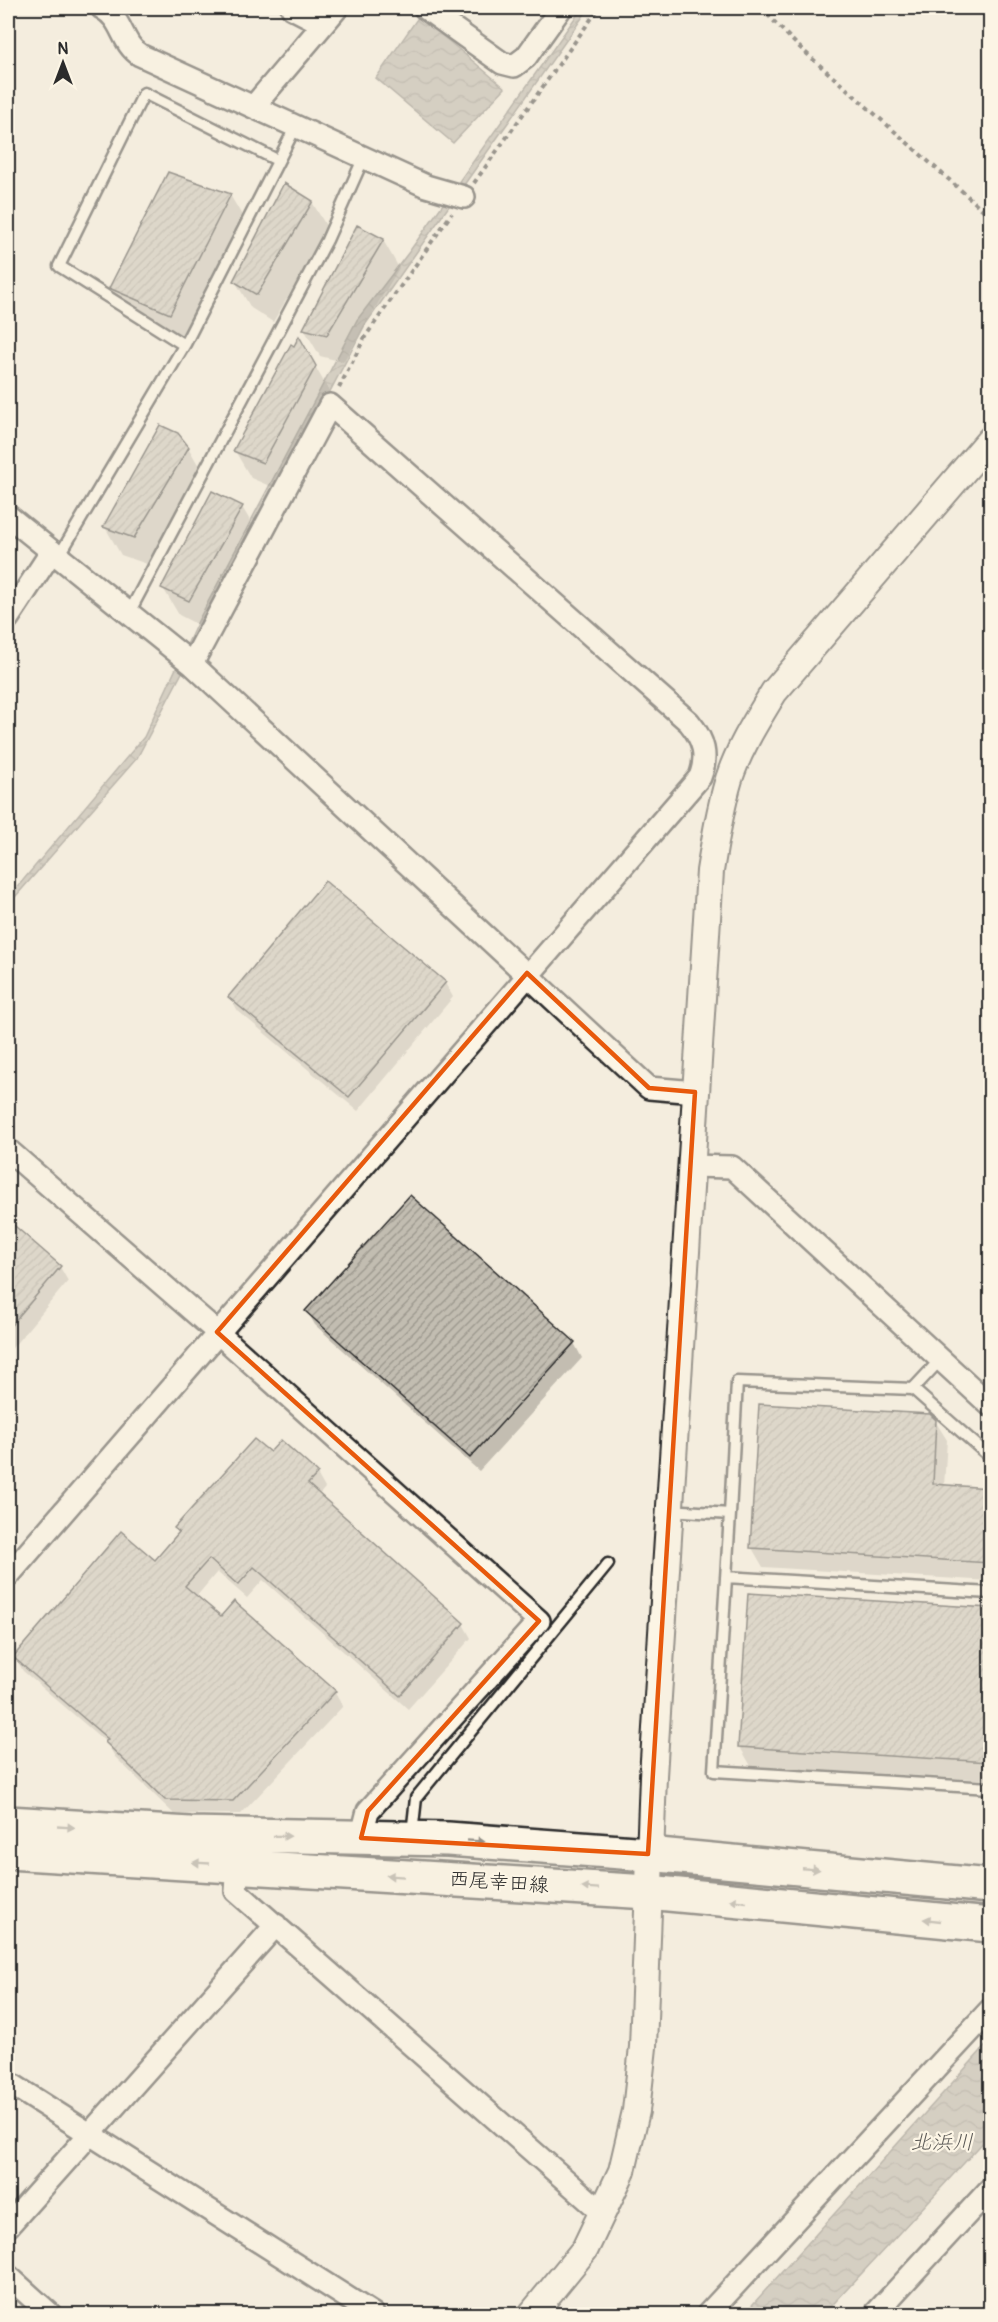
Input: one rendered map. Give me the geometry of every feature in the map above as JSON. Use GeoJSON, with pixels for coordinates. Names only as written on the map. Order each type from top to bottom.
{"type":"FeatureCollection","features":[{"type":"Feature","properties":{"kind":"main road","name":"西尾幸田線"},"geometry":{"type":"LineString","coordinates":[[8,1823],[190,1834],[448,1839],[648,1854],[990,1886]]}},
{"type":"Feature","properties":{"kind":"main road","name":"西尾幸田線"},"geometry":{"type":"LineString","coordinates":[[8,1852],[648,1892],[990,1925]]}},
{"type":"Feature","properties":{"kind":"street"},"geometry":{"type":"LineString","coordinates":[[102,8],[115,18],[126,41],[136,53],[426,186],[463,196]]}},
{"type":"Feature","properties":{"kind":"street"},"geometry":{"type":"LineString","coordinates":[[292,8],[323,24]]}},
{"type":"Feature","properties":{"kind":"street"},"geometry":{"type":"LineString","coordinates":[[254,106],[337,8]]}},
{"type":"Feature","properties":{"kind":"street"},"geometry":{"type":"LineString","coordinates":[[424,8],[502,63],[513,66],[526,57],[561,8]]}},
{"type":"Feature","properties":{"kind":"street"},"geometry":{"type":"LineString","coordinates":[[8,1576],[527,973],[700,777],[705,765],[701,737],[689,722],[330,405],[192,664]]}},
{"type":"Feature","properties":{"kind":"street"},"geometry":{"type":"LineString","coordinates":[[532,2314],[585,2249],[622,2171],[636,2111],[643,2047],[648,1854],[710,871],[730,778],[750,731],[774,692],[990,440]]}},
{"type":"Feature","properties":{"kind":"street"},"geometry":{"type":"LineString","coordinates":[[8,516],[192,664],[650,1088],[695,1092]]}},
{"type":"Feature","properties":{"kind":"street"},"geometry":{"type":"LineString","coordinates":[[8,618],[56,554]]}},
{"type":"Feature","properties":{"kind":"street"},"geometry":{"type":"LineString","coordinates":[[8,1150],[217,1332],[539,1621],[368,1811],[360,1838]]}},
{"type":"Feature","properties":{"kind":"street"},"geometry":{"type":"LineString","coordinates":[[690,1166],[732,1167],[990,1406]]}},
{"type":"Feature","properties":{"kind":"street"},"geometry":{"type":"LineString","coordinates":[[238,1865],[236,1891],[603,2213]]}},
{"type":"Feature","properties":{"kind":"street"},"geometry":{"type":"LineString","coordinates":[[8,2226],[276,1925]]}},
{"type":"Feature","properties":{"kind":"street"},"geometry":{"type":"LineString","coordinates":[[708,2314],[990,2010]]}},
{"type":"Feature","properties":{"kind":"street"},"geometry":{"type":"LineString","coordinates":[[8,2082],[88,2136],[373,2314]]}},
{"type":"Feature","properties":{"kind":"street"},"geometry":{"type":"LineString","coordinates":[[875,2314],[990,2189]]}},
{"type":"Feature","properties":{"kind":"street"},"geometry":{"type":"LineString","coordinates":[[8,2276],[50,2314]]}},
{"type":"Feature","properties":{"kind":"lane"},"geometry":{"type":"LineString","coordinates":[[184,345],[59,266],[144,93],[277,160]]}},
{"type":"Feature","properties":{"kind":"lane"},"geometry":{"type":"LineString","coordinates":[[56,554],[184,345],[296,126]]}},
{"type":"Feature","properties":{"kind":"lane"},"geometry":{"type":"LineString","coordinates":[[129,613],[327,240],[364,157]]}},
{"type":"Feature","properties":{"kind":"lane"},"geometry":{"type":"LineString","coordinates":[[913,1389],[941,1359]]}},
{"type":"Feature","properties":{"kind":"lane"},"geometry":{"type":"LineString","coordinates":[[990,1457],[913,1389],[737,1382],[714,1771],[990,1788]]}},
{"type":"Feature","properties":{"kind":"lane"},"geometry":{"type":"LineString","coordinates":[[669,1510],[730,1514]]}},
{"type":"Feature","properties":{"kind":"lane"},"geometry":{"type":"LineString","coordinates":[[411,1840],[416,1798],[608,1564]]}},
{"type":"Feature","properties":{"kind":"lane"},"geometry":{"type":"LineString","coordinates":[[726,1577],[990,1593]]}},
{"type":"Feature","properties":{"kind":"path"},"geometry":{"type":"LineString","coordinates":[[330,405],[365,337],[463,196],[599,8]]}},
{"type":"Feature","properties":{"kind":"path"},"geometry":{"type":"LineString","coordinates":[[761,8],[797,45],[990,216]]}},
{"type":"Feature","properties":{"kind":"highlighted area"},"geometry":{"type":"Polygon","coordinates":[[[527,973],[649,1088],[695,1092],[648,1854],[361,1838],[368,1811],[539,1621],[217,1332],[527,973]]]}},
{"type":"Feature","properties":{"kind":"water"},"geometry":{"type":"Polygon","coordinates":[[[582,8],[589,8],[365,325],[137,758],[8,905],[8,898],[144,737],[198,621],[357,320],[409,252],[582,8]]]}},
{"type":"Feature","properties":{"kind":"water"},"geometry":{"type":"Polygon","coordinates":[[[419,16],[505,88],[453,143],[376,78],[419,16]]]}},
{"type":"Feature","properties":{"kind":"water","name":"北浜川"},"geometry":{"type":"Polygon","coordinates":[[[990,2041],[990,2135],[824,2314],[744,2314],[990,2041]]]}},
{"type":"Feature","properties":{"kind":"building"},"geometry":{"type":"Polygon","coordinates":[[[168,172],[231,194],[170,314],[109,288],[168,172]]]}},
{"type":"Feature","properties":{"kind":"building"},"geometry":{"type":"Polygon","coordinates":[[[284,183],[313,201],[257,295],[233,281],[284,183]]]}},
{"type":"Feature","properties":{"kind":"building"},"geometry":{"type":"Polygon","coordinates":[[[357,225],[384,239],[327,335],[303,329],[357,225]]]}},
{"type":"Feature","properties":{"kind":"building"},"geometry":{"type":"Polygon","coordinates":[[[299,336],[316,366],[263,463],[233,451],[291,344],[294,346],[299,336]]]}},
{"type":"Feature","properties":{"kind":"building"},"geometry":{"type":"Polygon","coordinates":[[[160,425],[178,433],[189,447],[134,538],[103,527],[160,425]]]}},
{"type":"Feature","properties":{"kind":"building"},"geometry":{"type":"Polygon","coordinates":[[[212,491],[243,506],[189,601],[161,588],[212,491]]]}},
{"type":"Feature","properties":{"kind":"building"},"geometry":{"type":"Polygon","coordinates":[[[325,881],[446,982],[349,1097],[228,997],[325,881]]]}},
{"type":"Feature","properties":{"kind":"building"},"geometry":{"type":"Polygon","coordinates":[[[410,1195],[575,1342],[470,1458],[305,1311],[410,1195]]]}},
{"type":"Feature","properties":{"kind":"building"},"geometry":{"type":"Polygon","coordinates":[[[8,1220],[61,1266],[8,1329],[8,1220]]]}},
{"type":"Feature","properties":{"kind":"building"},"geometry":{"type":"Polygon","coordinates":[[[759,1404],[930,1414],[936,1420],[933,1484],[990,1488],[990,1563],[750,1548],[759,1404]]]}},
{"type":"Feature","properties":{"kind":"building"},"geometry":{"type":"Polygon","coordinates":[[[254,1439],[270,1452],[281,1440],[318,1473],[308,1484],[464,1623],[400,1696],[254,1567],[238,1585],[209,1559],[185,1586],[221,1616],[234,1601],[336,1691],[233,1801],[165,1800],[105,1742],[108,1739],[13,1657],[121,1531],[155,1560],[179,1532],[174,1528],[254,1439]]]}},
{"type":"Feature","properties":{"kind":"building"},"geometry":{"type":"Polygon","coordinates":[[[748,1593],[990,1608],[990,1762],[738,1747],[748,1593]]]}}]}
